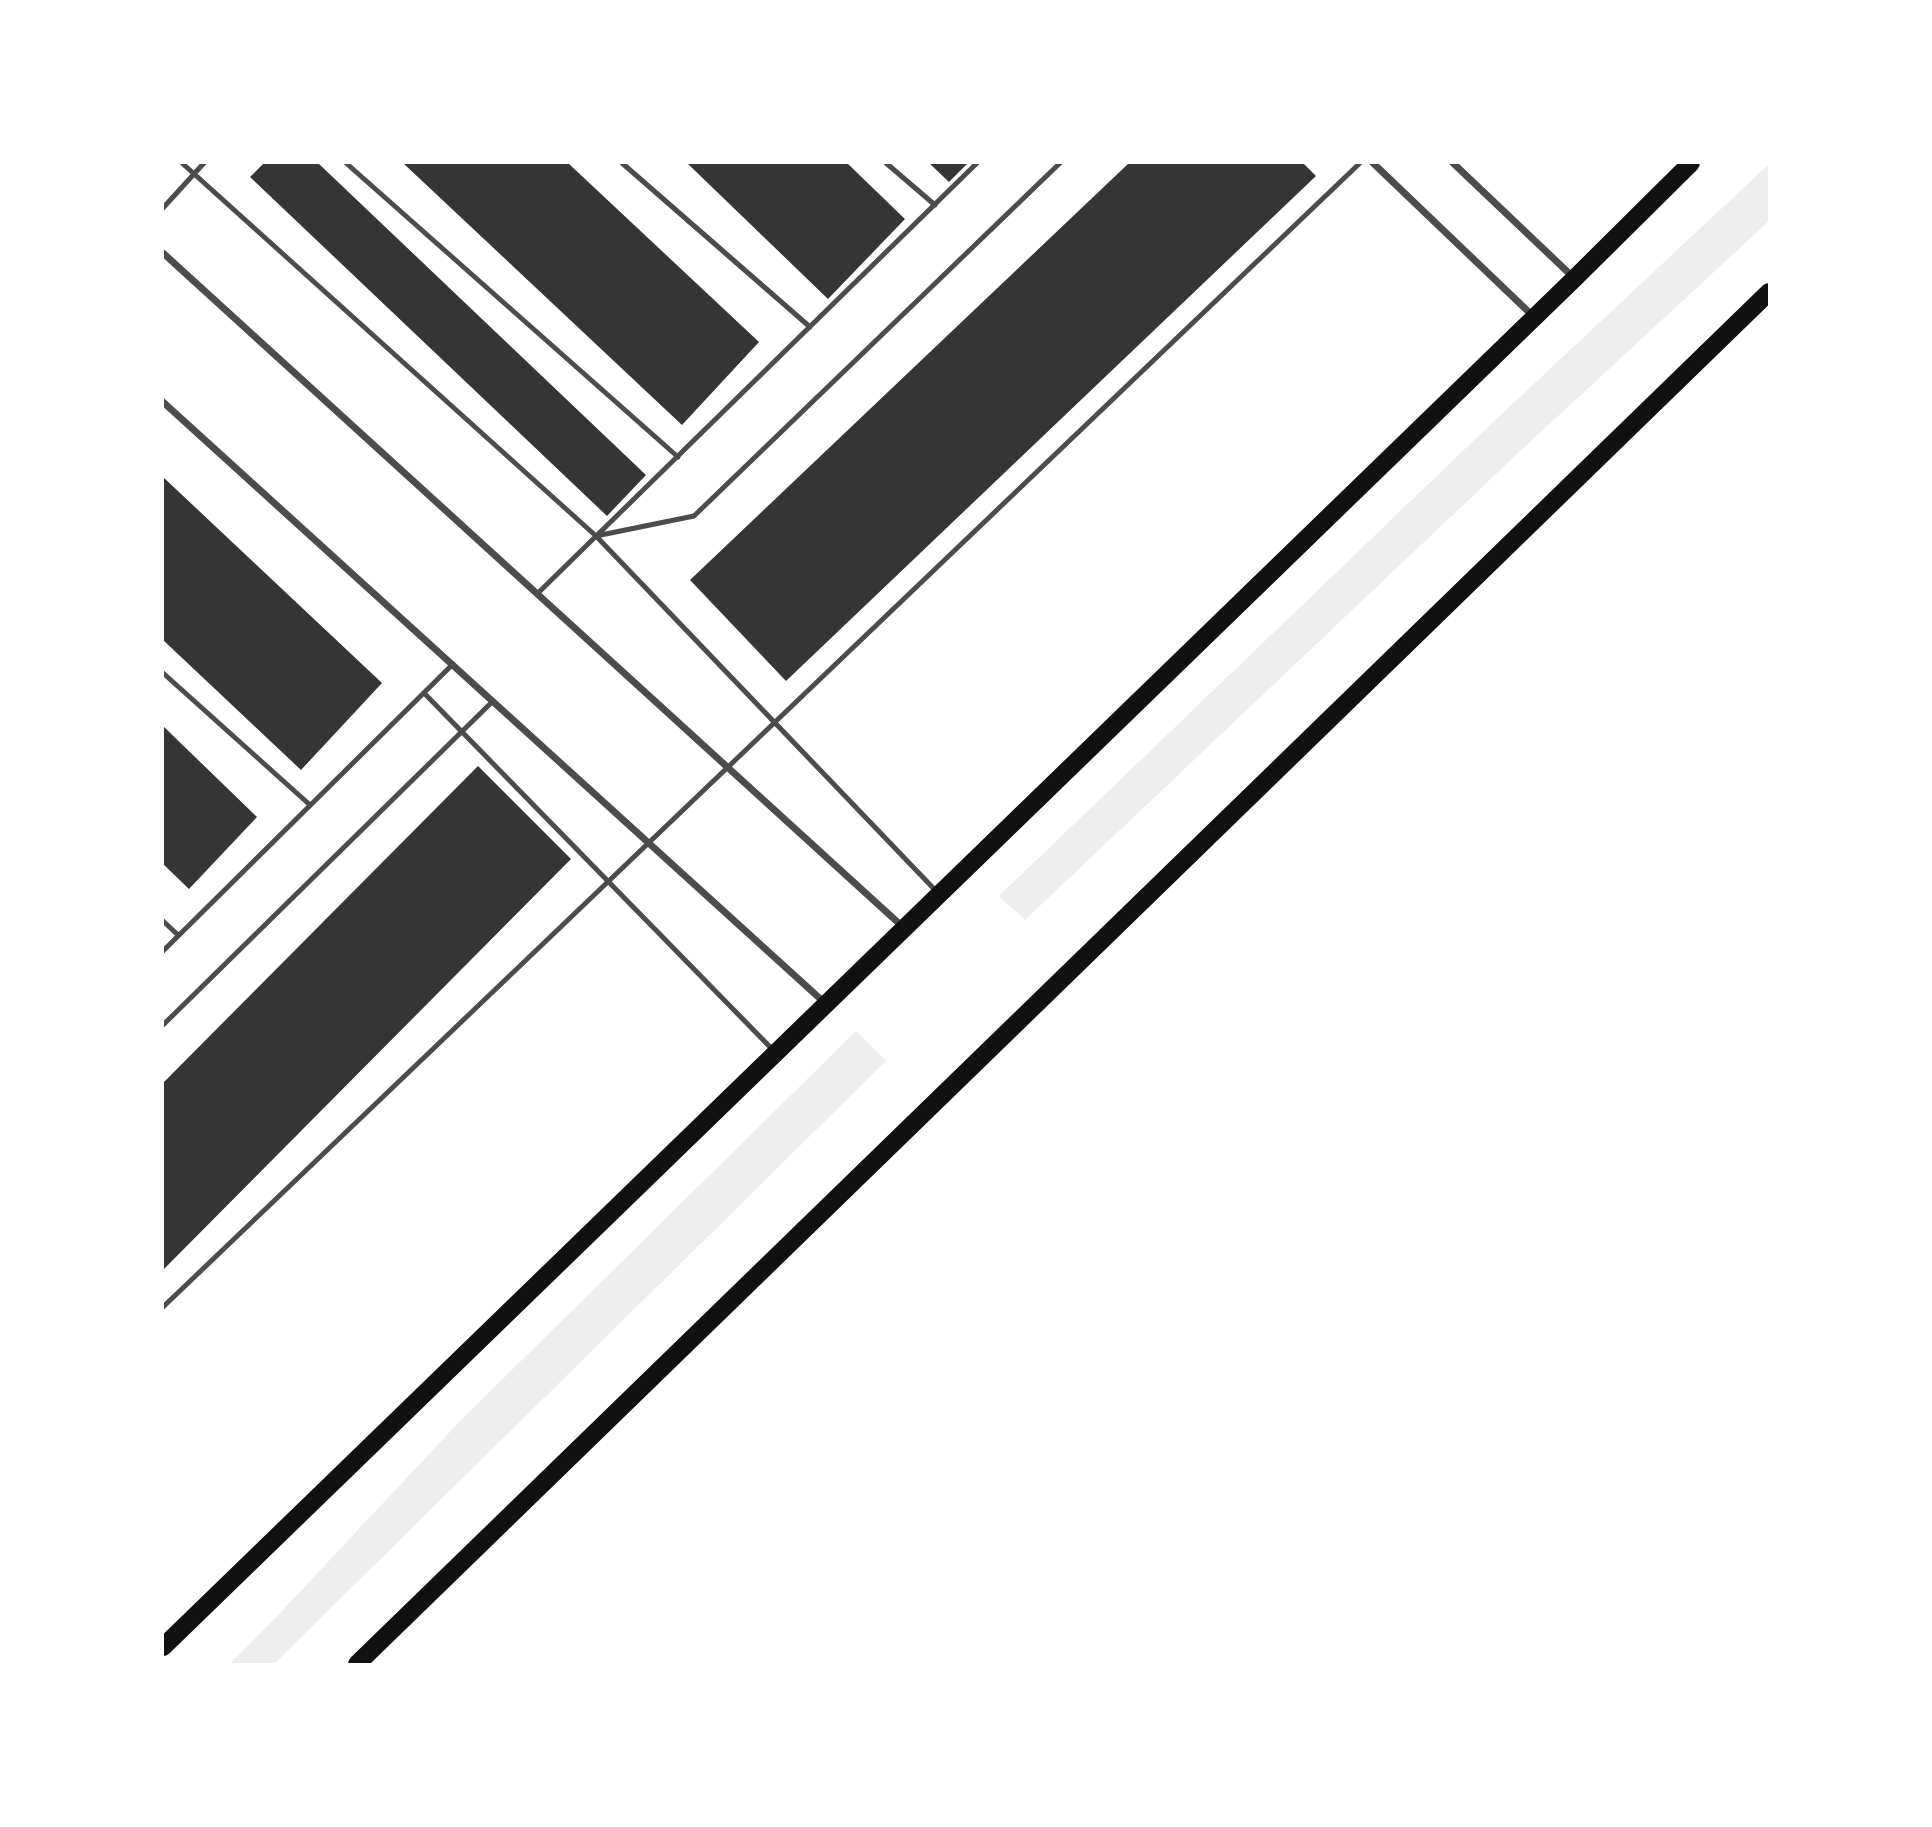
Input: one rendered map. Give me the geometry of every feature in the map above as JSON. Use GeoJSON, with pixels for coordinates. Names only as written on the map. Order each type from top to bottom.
{"type":"FeatureCollection","features":[{"type":"Feature","properties":{"kind":"main road"},"geometry":{"type":"LineString","coordinates":[[163,1647],[1691,163]]}},
{"type":"Feature","properties":{"kind":"main road"},"geometry":{"type":"LineString","coordinates":[[358,1664],[1769,292]]}},
{"type":"Feature","properties":{"kind":"street"},"geometry":{"type":"LineString","coordinates":[[1373,163],[1534,317]]}},
{"type":"Feature","properties":{"kind":"street"},"geometry":{"type":"LineString","coordinates":[[1453,163],[1575,278]]}},
{"type":"Feature","properties":{"kind":"street"},"geometry":{"type":"LineString","coordinates":[[163,253],[905,928]]}},
{"type":"Feature","properties":{"kind":"street"},"geometry":{"type":"LineString","coordinates":[[163,402],[826,1004]]}},
{"type":"Feature","properties":{"kind":"lane"},"geometry":{"type":"LineString","coordinates":[[182,163],[596,536],[939,895]]}},
{"type":"Feature","properties":{"kind":"lane"},"geometry":{"type":"LineString","coordinates":[[163,208],[204,163]]}},
{"type":"Feature","properties":{"kind":"lane"},"geometry":{"type":"LineString","coordinates":[[346,163],[678,457]]}},
{"type":"Feature","properties":{"kind":"lane"},"geometry":{"type":"LineString","coordinates":[[622,163],[810,327]]}},
{"type":"Feature","properties":{"kind":"lane"},"geometry":{"type":"LineString","coordinates":[[886,163],[935,205]]}},
{"type":"Feature","properties":{"kind":"lane"},"geometry":{"type":"LineString","coordinates":[[537,594],[977,163]]}},
{"type":"Feature","properties":{"kind":"lane"},"geometry":{"type":"LineString","coordinates":[[596,536],[694,516],[1060,163]]}},
{"type":"Feature","properties":{"kind":"lane"},"geometry":{"type":"LineString","coordinates":[[163,1307],[1360,163]]}},
{"type":"Feature","properties":{"kind":"lane"},"geometry":{"type":"LineString","coordinates":[[163,951],[453,664]]}},
{"type":"Feature","properties":{"kind":"lane"},"geometry":{"type":"LineString","coordinates":[[163,673],[310,805]]}},
{"type":"Feature","properties":{"kind":"lane"},"geometry":{"type":"LineString","coordinates":[[424,692],[776,1053]]}},
{"type":"Feature","properties":{"kind":"lane"},"geometry":{"type":"LineString","coordinates":[[163,1025],[493,701]]}},
{"type":"Feature","properties":{"kind":"lane"},"geometry":{"type":"LineString","coordinates":[[163,921],[178,935]]}},
{"type":"Feature","properties":{"kind":"shaded area"},"geometry":{"type":"Polygon","coordinates":[[[1769,164],[1769,221],[1516,455],[1025,920],[999,896],[1491,424],[1769,164]]]}},
{"type":"Feature","properties":{"kind":"shaded area"},"geometry":{"type":"Polygon","coordinates":[[[856,1031],[886,1061],[274,1664],[230,1664],[459,1422],[856,1031]]]}},
{"type":"Feature","properties":{"kind":"building"},"geometry":{"type":"Polygon","coordinates":[[[264,163],[318,163],[646,475],[607,516],[250,177],[264,163]]]}},
{"type":"Feature","properties":{"kind":"building"},"geometry":{"type":"Polygon","coordinates":[[[403,163],[568,163],[759,342],[682,425],[403,163]]]}},
{"type":"Feature","properties":{"kind":"building"},"geometry":{"type":"Polygon","coordinates":[[[687,163],[847,163],[905,219],[828,299],[687,163]]]}},
{"type":"Feature","properties":{"kind":"building"},"geometry":{"type":"Polygon","coordinates":[[[929,163],[968,163],[949,182],[929,163]]]}},
{"type":"Feature","properties":{"kind":"building"},"geometry":{"type":"Polygon","coordinates":[[[1129,163],[1303,163],[1316,176],[786,681],[690,580],[1129,163]]]}},
{"type":"Feature","properties":{"kind":"building"},"geometry":{"type":"Polygon","coordinates":[[[163,477],[382,683],[301,770],[163,640],[163,477]]]}},
{"type":"Feature","properties":{"kind":"building"},"geometry":{"type":"Polygon","coordinates":[[[163,726],[257,817],[189,889],[163,864],[163,726]]]}},
{"type":"Feature","properties":{"kind":"building"},"geometry":{"type":"Polygon","coordinates":[[[478,766],[571,859],[163,1270],[163,1083],[478,766]]]}}]}
